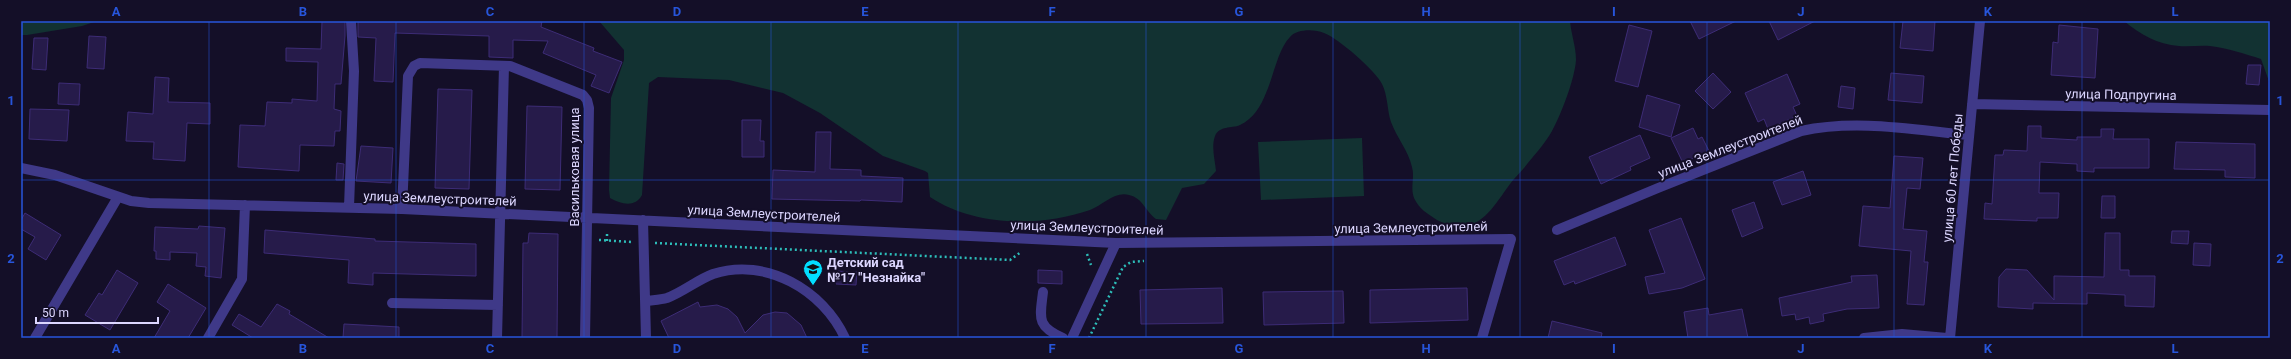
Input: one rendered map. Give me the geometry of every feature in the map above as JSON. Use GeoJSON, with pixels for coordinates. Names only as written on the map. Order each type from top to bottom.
{"type":"FeatureCollection","features":[{"type":"Feature","properties":{"kind":"street"},"geometry":{"type":"LineString","coordinates":[[349,208],[354,71],[351,21]]}},
{"type":"Feature","properties":{"kind":"street","name":"улица 60 лет Победы"},"geometry":{"type":"LineString","coordinates":[[1948,338],[1980,21]]}},
{"type":"Feature","properties":{"kind":"street","name":"Васильковая улица"},"geometry":{"type":"LineString","coordinates":[[402,209],[408,76],[414,66],[420,63],[504,66],[521,69],[583,95],[587,100],[585,338]]}},
{"type":"Feature","properties":{"kind":"street"},"geometry":{"type":"LineString","coordinates":[[497,338],[504,66]]}},
{"type":"Feature","properties":{"kind":"street","name":"улица Подпругина"},"geometry":{"type":"LineString","coordinates":[[1972,104],[2270,110]]}},
{"type":"Feature","properties":{"kind":"street","name":"улица Землеустроителей"},"geometry":{"type":"LineString","coordinates":[[1557,230],[1801,131],[1823,126],[1871,126],[1969,135]]}},
{"type":"Feature","properties":{"kind":"street","name":"улица Землеустроителей"},"geometry":{"type":"LineString","coordinates":[[21,168],[55,175],[118,197],[149,203],[402,209],[500,213],[1116,243],[1511,239],[1482,338]]}},
{"type":"Feature","properties":{"kind":"street"},"geometry":{"type":"LineString","coordinates":[[35,338],[118,197]]}},
{"type":"Feature","properties":{"kind":"street"},"geometry":{"type":"LineString","coordinates":[[208,338],[242,279],[244,205]]}},
{"type":"Feature","properties":{"kind":"street"},"geometry":{"type":"LineString","coordinates":[[643,220],[642,242],[646,301],[646,338]]}},
{"type":"Feature","properties":{"kind":"street"},"geometry":{"type":"LineString","coordinates":[[1072,338],[1116,243]]}},
{"type":"Feature","properties":{"kind":"street"},"geometry":{"type":"LineString","coordinates":[[646,301],[668,298],[714,274],[732,271],[763,272],[795,283],[824,305],[845,338]]}},
{"type":"Feature","properties":{"kind":"street"},"geometry":{"type":"LineString","coordinates":[[1043,292],[1040,317],[1042,324],[1048,331],[1063,338]]}},
{"type":"Feature","properties":{"kind":"street"},"geometry":{"type":"LineString","coordinates":[[392,303],[498,305]]}},
{"type":"Feature","properties":{"kind":"street"},"geometry":{"type":"LineString","coordinates":[[1864,338],[1902,334],[1948,338]]}},
{"type":"Feature","properties":{"kind":"path"},"geometry":{"type":"LineString","coordinates":[[596,240],[1010,260],[1022,251]]}},
{"type":"Feature","properties":{"kind":"path"},"geometry":{"type":"LineString","coordinates":[[1080,254],[1087,254],[1091,263],[1091,268]]}},
{"type":"Feature","properties":{"kind":"path"},"geometry":{"type":"LineString","coordinates":[[1089,338],[1123,267],[1131,262],[1144,261]]}},
{"type":"Feature","properties":{"kind":"green space"},"geometry":{"type":"Polygon","coordinates":[[[21,21],[97,21],[82,26],[21,35],[21,21]]]}},
{"type":"Feature","properties":{"kind":"green space"},"geometry":{"type":"Polygon","coordinates":[[[599,21],[1570,21],[1576,60],[1567,96],[1556,124],[1549,136],[1489,212],[1472,224],[1462,226],[1451,225],[1437,220],[1418,205],[1413,194],[1413,171],[1410,161],[1391,122],[1382,84],[1365,63],[1338,41],[1324,33],[1311,30],[1297,32],[1293,34],[1286,42],[1279,56],[1269,87],[1253,116],[1240,125],[1220,130],[1215,136],[1213,145],[1216,171],[1204,184],[1182,188],[1166,220],[1156,219],[1138,199],[1124,194],[1114,197],[1095,208],[1071,216],[1030,221],[1008,221],[987,219],[948,207],[930,197],[928,173],[925,171],[883,156],[820,113],[783,93],[729,80],[658,77],[649,83],[642,195],[636,202],[628,204],[614,200],[610,198],[609,190],[611,98],[624,60],[624,50],[599,21]]]}},
{"type":"Feature","properties":{"kind":"green space"},"geometry":{"type":"Polygon","coordinates":[[[2124,21],[2270,21],[2270,84],[2261,59],[2217,47],[2179,46],[2156,41],[2143,35],[2124,21]]]}},
{"type":"Feature","properties":{"kind":"green space"},"geometry":{"type":"Polygon","coordinates":[[[1362,138],[1364,196],[1261,200],[1258,142],[1362,138]]]}},
{"type":"Feature","properties":{"kind":"building"},"geometry":{"type":"Polygon","coordinates":[[[322,21],[345,21],[341,84],[335,84],[334,109],[341,111],[340,131],[335,131],[334,146],[300,145],[299,171],[238,167],[240,125],[265,126],[267,102],[292,103],[292,99],[317,101],[318,62],[286,61],[286,48],[321,49],[322,21]]]}},
{"type":"Feature","properties":{"kind":"building"},"geometry":{"type":"Polygon","coordinates":[[[542,21],[541,27],[594,48],[593,51],[622,62],[609,93],[591,86],[596,75],[543,53],[548,41],[513,40],[513,58],[489,57],[489,36],[395,33],[393,82],[374,81],[376,38],[358,37],[358,22],[542,21]]]}},
{"type":"Feature","properties":{"kind":"building"},"geometry":{"type":"Polygon","coordinates":[[[1690,21],[1736,21],[1699,39],[1690,21]]]}},
{"type":"Feature","properties":{"kind":"building"},"geometry":{"type":"Polygon","coordinates":[[[1769,21],[1815,21],[1778,40],[1769,21]]]}},
{"type":"Feature","properties":{"kind":"building"},"geometry":{"type":"Polygon","coordinates":[[[1903,21],[1935,21],[1933,51],[1900,48],[1903,21]]]}},
{"type":"Feature","properties":{"kind":"building"},"geometry":{"type":"Polygon","coordinates":[[[1629,25],[1652,31],[1638,87],[1615,81],[1629,25]]]}},
{"type":"Feature","properties":{"kind":"building"},"geometry":{"type":"Polygon","coordinates":[[[2059,25],[2098,29],[2095,78],[2051,75],[2053,42],[2058,43],[2059,25]]]}},
{"type":"Feature","properties":{"kind":"building"},"geometry":{"type":"Polygon","coordinates":[[[89,36],[106,37],[104,69],[87,68],[89,36]]]}},
{"type":"Feature","properties":{"kind":"building"},"geometry":{"type":"Polygon","coordinates":[[[34,38],[48,38],[46,70],[32,69],[34,38]]]}},
{"type":"Feature","properties":{"kind":"building"},"geometry":{"type":"Polygon","coordinates":[[[2248,65],[2261,65],[2259,85],[2246,84],[2248,65]]]}},
{"type":"Feature","properties":{"kind":"building"},"geometry":{"type":"Polygon","coordinates":[[[1713,73],[1731,92],[1713,109],[1695,91],[1713,73]]]}},
{"type":"Feature","properties":{"kind":"building"},"geometry":{"type":"Polygon","coordinates":[[[1891,73],[1924,76],[1922,103],[1888,100],[1891,73]]]}},
{"type":"Feature","properties":{"kind":"building"},"geometry":{"type":"Polygon","coordinates":[[[1787,74],[1800,104],[1793,107],[1797,116],[1768,129],[1764,119],[1758,122],[1745,93],[1787,74]]]}},
{"type":"Feature","properties":{"kind":"building"},"geometry":{"type":"Polygon","coordinates":[[[155,77],[169,78],[168,102],[210,103],[210,124],[187,123],[185,161],[153,159],[154,142],[126,141],[128,112],[153,114],[155,77]]]}},
{"type":"Feature","properties":{"kind":"building"},"geometry":{"type":"Polygon","coordinates":[[[59,83],[80,84],[79,105],[58,104],[59,83]]]}},
{"type":"Feature","properties":{"kind":"building"},"geometry":{"type":"Polygon","coordinates":[[[1841,86],[1855,88],[1853,109],[1838,107],[1841,86]]]}},
{"type":"Feature","properties":{"kind":"building"},"geometry":{"type":"Polygon","coordinates":[[[438,89],[472,90],[469,189],[435,188],[438,89]]]}},
{"type":"Feature","properties":{"kind":"building"},"geometry":{"type":"Polygon","coordinates":[[[1647,95],[1680,105],[1671,137],[1639,127],[1647,95]]]}},
{"type":"Feature","properties":{"kind":"building"},"geometry":{"type":"Polygon","coordinates":[[[527,106],[562,107],[560,190],[525,189],[527,106]]]}},
{"type":"Feature","properties":{"kind":"building"},"geometry":{"type":"Polygon","coordinates":[[[30,109],[69,110],[67,141],[29,139],[30,109]]]}},
{"type":"Feature","properties":{"kind":"building"},"geometry":{"type":"Polygon","coordinates":[[[742,120],[761,120],[760,141],[764,141],[764,157],[742,157],[742,120]]]}},
{"type":"Feature","properties":{"kind":"building"},"geometry":{"type":"Polygon","coordinates":[[[2028,126],[2041,126],[2041,138],[2077,140],[2077,137],[2101,137],[2101,129],[2114,129],[2113,139],[2149,139],[2149,168],[2094,168],[2094,172],[2077,171],[2077,164],[2040,162],[2039,193],[2059,193],[2058,218],[2037,218],[2037,221],[1984,219],[1985,203],[1992,204],[1995,155],[2003,155],[2004,150],[2027,151],[2028,126]]]}},
{"type":"Feature","properties":{"kind":"building"},"geometry":{"type":"Polygon","coordinates":[[[1693,128],[1698,139],[1702,137],[1709,151],[1683,163],[1671,138],[1693,128]]]}},
{"type":"Feature","properties":{"kind":"building"},"geometry":{"type":"Polygon","coordinates":[[[816,132],[831,132],[830,169],[861,170],[861,176],[903,178],[902,202],[772,199],[773,170],[815,172],[816,132]]]}},
{"type":"Feature","properties":{"kind":"building"},"geometry":{"type":"Polygon","coordinates":[[[1640,135],[1650,158],[1630,167],[1631,170],[1601,184],[1589,157],[1640,135]]]}},
{"type":"Feature","properties":{"kind":"building"},"geometry":{"type":"Polygon","coordinates":[[[2176,142],[2255,144],[2255,178],[2225,177],[2225,170],[2174,169],[2176,142]]]}},
{"type":"Feature","properties":{"kind":"building"},"geometry":{"type":"Polygon","coordinates":[[[361,146],[393,148],[391,183],[356,181],[361,146]]]}},
{"type":"Feature","properties":{"kind":"building"},"geometry":{"type":"Polygon","coordinates":[[[1894,156],[1923,158],[1920,189],[1907,188],[1903,229],[1927,231],[1924,262],[1928,262],[1924,305],[1907,304],[1911,251],[1859,246],[1863,206],[1890,208],[1894,156]]]}},
{"type":"Feature","properties":{"kind":"building"},"geometry":{"type":"Polygon","coordinates":[[[337,163],[344,164],[343,180],[336,180],[337,163]]]}},
{"type":"Feature","properties":{"kind":"building"},"geometry":{"type":"Polygon","coordinates":[[[1803,171],[1811,195],[1782,205],[1773,182],[1803,171]]]}},
{"type":"Feature","properties":{"kind":"building"},"geometry":{"type":"Polygon","coordinates":[[[2102,196],[2115,196],[2115,218],[2101,218],[2102,196]]]}},
{"type":"Feature","properties":{"kind":"building"},"geometry":{"type":"Polygon","coordinates":[[[1754,202],[1763,228],[1742,237],[1732,210],[1754,202]]]}},
{"type":"Feature","properties":{"kind":"building"},"geometry":{"type":"Polygon","coordinates":[[[25,213],[61,235],[46,260],[28,249],[35,237],[21,229],[21,220],[25,213]]]}},
{"type":"Feature","properties":{"kind":"building"},"geometry":{"type":"Polygon","coordinates":[[[1681,218],[1705,279],[1682,288],[1649,294],[1645,277],[1665,273],[1649,230],[1681,218]]]}},
{"type":"Feature","properties":{"kind":"building"},"geometry":{"type":"Polygon","coordinates":[[[199,226],[225,228],[221,278],[205,276],[206,267],[196,266],[197,253],[170,252],[170,260],[156,259],[156,251],[154,251],[155,227],[198,229],[199,226]]]}},
{"type":"Feature","properties":{"kind":"building"},"geometry":{"type":"Polygon","coordinates":[[[265,230],[375,239],[375,241],[476,244],[476,276],[373,273],[373,285],[348,283],[349,260],[264,253],[265,230]]]}},
{"type":"Feature","properties":{"kind":"building"},"geometry":{"type":"Polygon","coordinates":[[[2172,231],[2189,231],[2188,244],[2171,243],[2172,231]]]}},
{"type":"Feature","properties":{"kind":"building"},"geometry":{"type":"Polygon","coordinates":[[[529,233],[558,234],[557,338],[522,338],[523,243],[528,243],[529,233]]]}},
{"type":"Feature","properties":{"kind":"building"},"geometry":{"type":"Polygon","coordinates":[[[2105,233],[2120,233],[2120,270],[2129,270],[2129,276],[2155,276],[2154,307],[2125,306],[2125,295],[2087,293],[2087,304],[2033,303],[2033,309],[1998,307],[1999,277],[2006,269],[2027,270],[2054,300],[2054,276],[2104,277],[2105,233]]]}},
{"type":"Feature","properties":{"kind":"building"},"geometry":{"type":"Polygon","coordinates":[[[1615,237],[1626,265],[1575,284],[1574,281],[1564,285],[1554,261],[1615,237]]]}},
{"type":"Feature","properties":{"kind":"building"},"geometry":{"type":"Polygon","coordinates":[[[2194,243],[2211,244],[2210,266],[2193,265],[2194,243]]]}},
{"type":"Feature","properties":{"kind":"building"},"geometry":{"type":"Polygon","coordinates":[[[117,270],[138,283],[110,330],[85,315],[99,293],[102,295],[117,270]]]}},
{"type":"Feature","properties":{"kind":"building"},"geometry":{"type":"Polygon","coordinates":[[[1038,270],[1062,271],[1062,284],[1038,283],[1038,270]]]}},
{"type":"Feature","properties":{"kind":"building"},"geometry":{"type":"Polygon","coordinates":[[[836,271],[857,272],[856,285],[836,284],[836,271]]]}},
{"type":"Feature","properties":{"kind":"building"},"geometry":{"type":"Polygon","coordinates":[[[1877,275],[1879,308],[1847,309],[1823,314],[1824,321],[1810,324],[1809,317],[1796,320],[1795,314],[1782,316],[1779,298],[1852,282],[1851,276],[1877,275]]]}},
{"type":"Feature","properties":{"kind":"building"},"geometry":{"type":"Polygon","coordinates":[[[168,284],[206,308],[188,338],[154,338],[170,311],[157,302],[168,284]]]}},
{"type":"Feature","properties":{"kind":"building"},"geometry":{"type":"Polygon","coordinates":[[[1222,288],[1223,323],[1141,324],[1140,290],[1222,288]]]}},
{"type":"Feature","properties":{"kind":"building"},"geometry":{"type":"Polygon","coordinates":[[[1467,288],[1468,320],[1370,323],[1370,290],[1467,288]]]}},
{"type":"Feature","properties":{"kind":"building"},"geometry":{"type":"Polygon","coordinates":[[[1343,291],[1344,323],[1264,325],[1263,292],[1343,291]]]}},
{"type":"Feature","properties":{"kind":"building"},"geometry":{"type":"Polygon","coordinates":[[[698,302],[700,307],[717,305],[728,309],[737,317],[745,333],[763,315],[775,312],[787,313],[801,325],[807,338],[669,338],[661,321],[698,302]]]}},
{"type":"Feature","properties":{"kind":"building"},"geometry":{"type":"Polygon","coordinates":[[[277,304],[290,311],[289,314],[329,338],[253,338],[232,325],[239,314],[261,327],[277,304]]]}},
{"type":"Feature","properties":{"kind":"building"},"geometry":{"type":"Polygon","coordinates":[[[1708,308],[1709,315],[1742,309],[1748,338],[1688,338],[1684,312],[1708,308]]]}},
{"type":"Feature","properties":{"kind":"building"},"geometry":{"type":"Polygon","coordinates":[[[1552,321],[1602,333],[1601,338],[1548,338],[1552,321]]]}},
{"type":"Feature","properties":{"kind":"building"},"geometry":{"type":"Polygon","coordinates":[[[344,324],[399,327],[399,338],[343,338],[344,324]]]}},
{"type":"Feature","properties":{"kind":"place","name":"Детский сад №17 \"Незнайка\""},"geometry":{"type":"Point","coordinates":[813,286]}}]}
